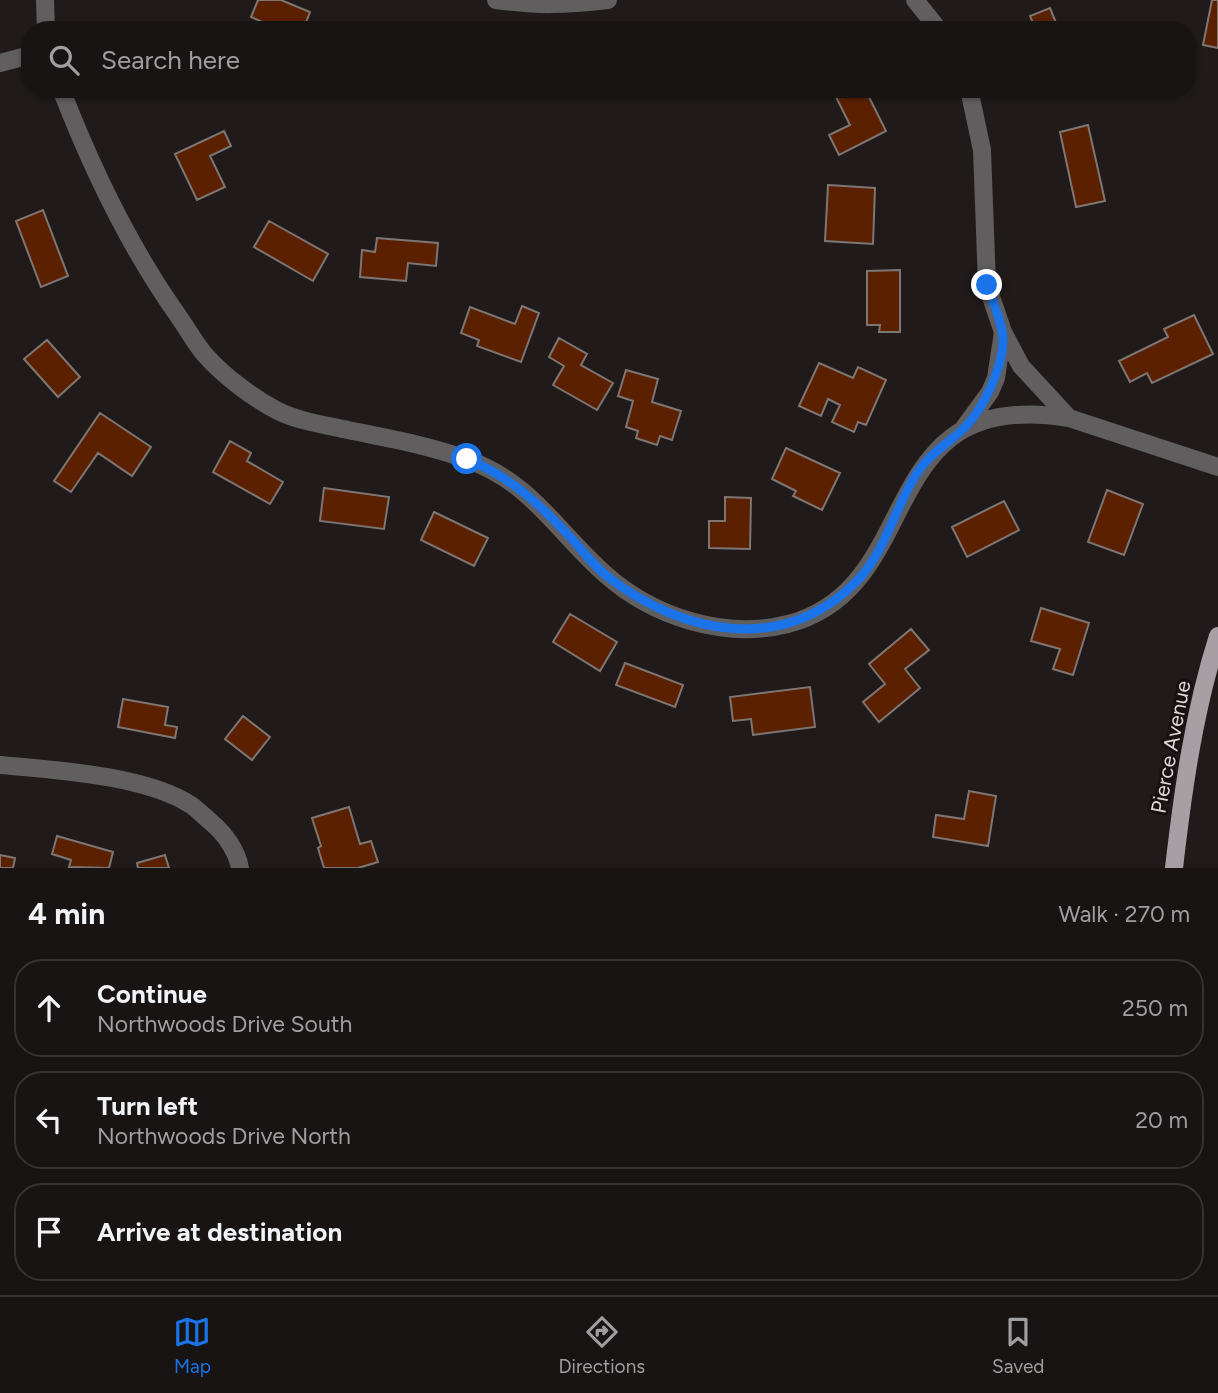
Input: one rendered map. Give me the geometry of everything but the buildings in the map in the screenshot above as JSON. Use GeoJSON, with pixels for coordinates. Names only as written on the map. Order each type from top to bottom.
{"type":"FeatureCollection","features":[{"type":"Feature","properties":{"kind":"main road","name":"Pierce Avenue"},"geometry":{"type":"LineString","coordinates":[[1174,868],[1195,724],[1218,636]]}},
{"type":"Feature","properties":{"kind":"street"},"geometry":{"type":"LineString","coordinates":[[45,0],[46,21]]}},
{"type":"Feature","properties":{"kind":"street"},"geometry":{"type":"LineString","coordinates":[[496,0],[551,6],[608,0]]}},
{"type":"Feature","properties":{"kind":"street"},"geometry":{"type":"LineString","coordinates":[[915,0],[932,21]]}},
{"type":"Feature","properties":{"kind":"street"},"geometry":{"type":"LineString","coordinates":[[0,63],[21,57]]}},
{"type":"Feature","properties":{"kind":"street"},"geometry":{"type":"LineString","coordinates":[[65,98],[116,215],[164,297],[206,356],[247,391],[278,411],[324,425],[428,447],[481,465],[504,478],[543,507],[606,575],[648,604],[678,617],[722,628],[747,631],[790,623],[817,611],[842,594],[869,567],[919,470],[937,450],[963,429],[990,392],[996,378],[1003,332]]}},
{"type":"Feature","properties":{"kind":"street"},"geometry":{"type":"LineString","coordinates":[[971,98],[982,150],[987,285],[1003,332],[1021,366],[1069,418]]}},
{"type":"Feature","properties":{"kind":"street"},"geometry":{"type":"LineString","coordinates":[[963,429],[994,416],[1023,413],[1069,418],[1218,467]]}},
{"type":"Feature","properties":{"kind":"street"},"geometry":{"type":"LineString","coordinates":[[0,765],[100,778],[159,790],[190,805],[220,830],[234,852],[240,868]]}},
{"type":"Feature","properties":{"kind":"route"},"geometry":{"type":"LineString","coordinates":[[467,459],[504,478],[531,497],[606,575],[648,604],[678,617],[722,628],[747,631],[790,623],[817,611],[857,581],[869,567],[919,470],[937,450],[963,429],[990,392],[996,378],[1003,332],[987,285]]}}]}
